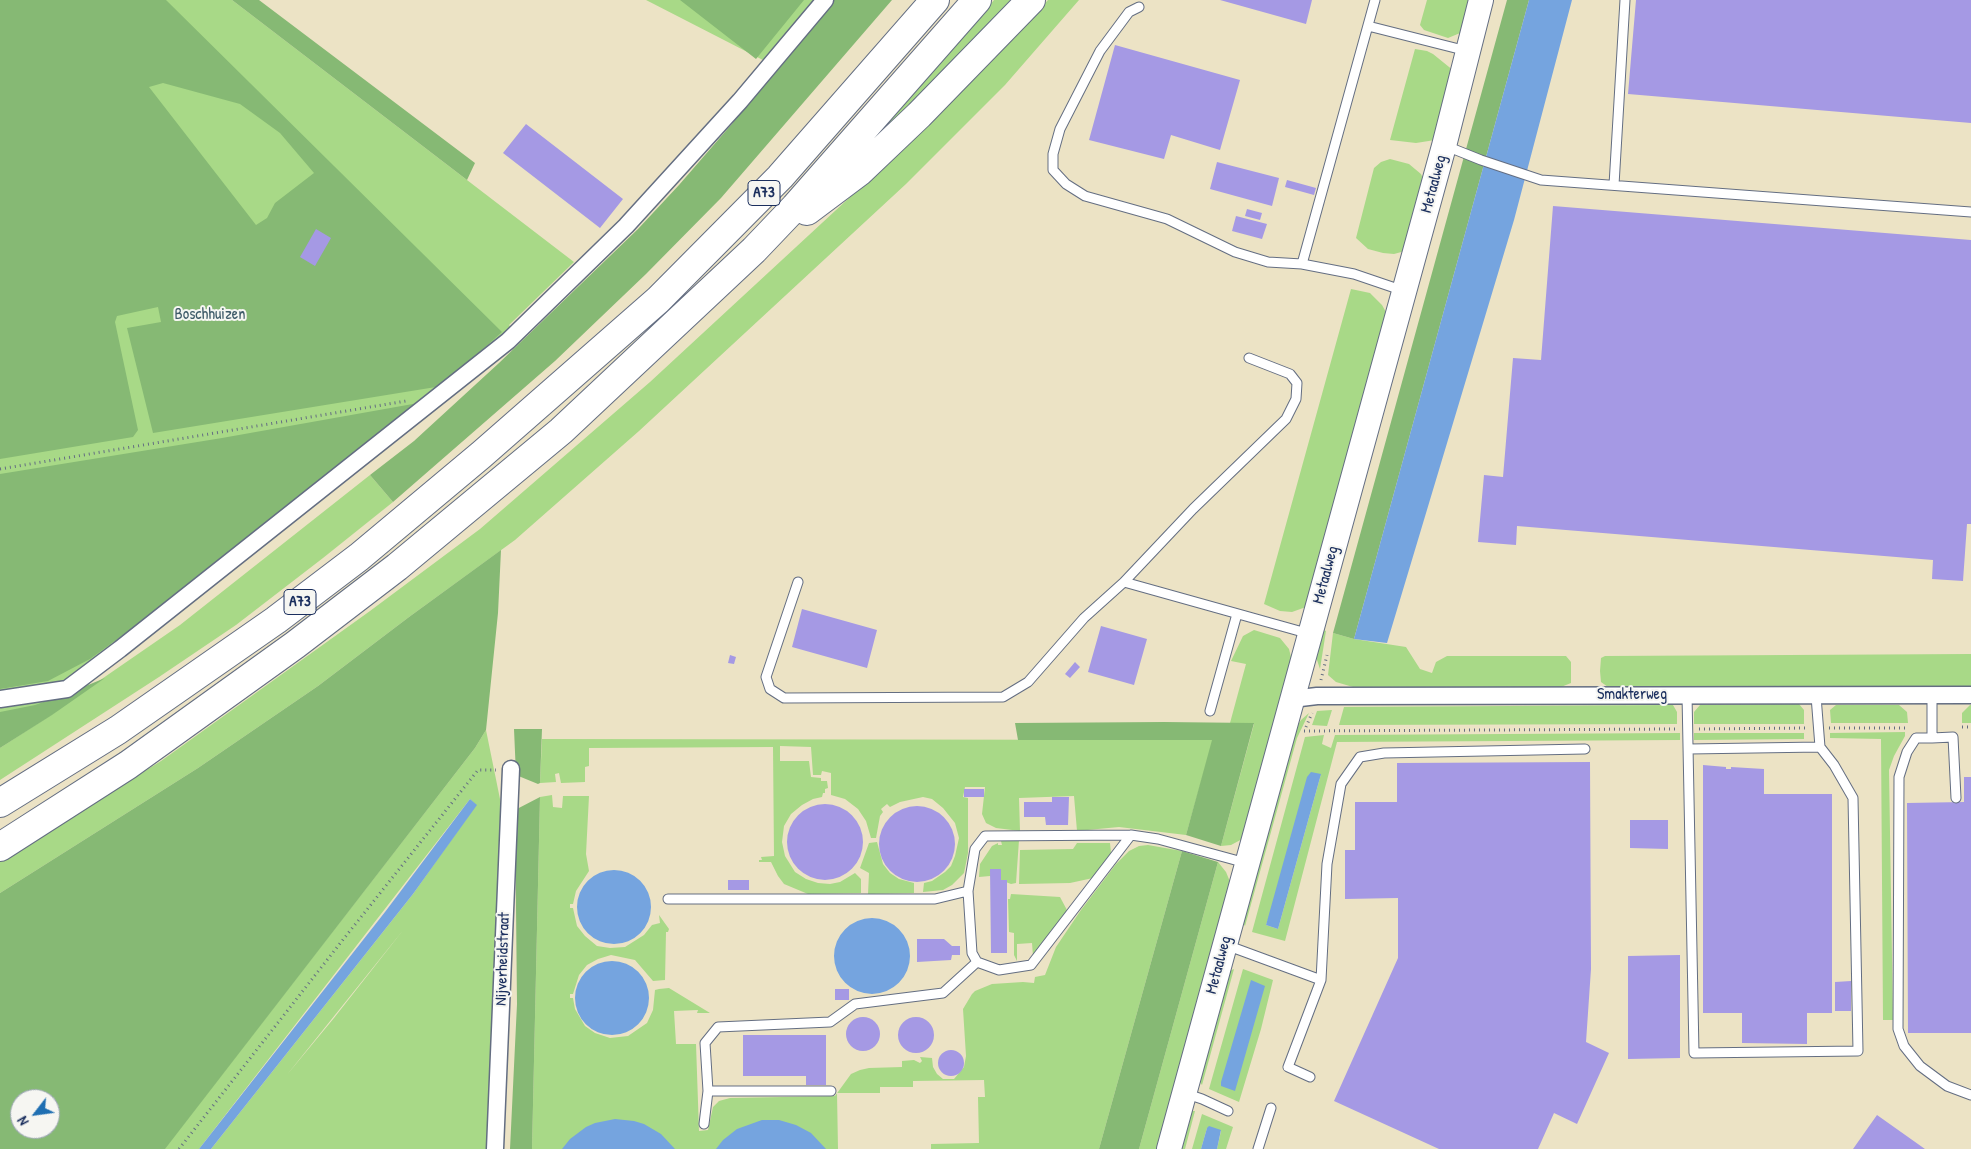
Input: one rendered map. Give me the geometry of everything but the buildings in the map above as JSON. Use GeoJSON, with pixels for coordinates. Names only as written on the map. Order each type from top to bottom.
{"type":"FeatureCollection","features":[{"type":"Feature","properties":{"kind":"highway","name":"A73"},"geometry":{"type":"LineString","coordinates":[[0,803],[118,730],[276,620],[359,557],[481,456],[658,300],[780,177],[935,0]]}},
{"type":"Feature","properties":{"kind":"highway","name":"A73"},"geometry":{"type":"LineString","coordinates":[[0,847],[128,765],[295,646],[397,567],[561,431],[754,250],[795,207],[977,0]]}},
{"type":"Feature","properties":{"kind":"highway","name":"A73"},"geometry":{"type":"LineString","coordinates":[[754,250],[859,172],[919,115],[1031,0]]}},
{"type":"Feature","properties":{"kind":"street"},"geometry":{"type":"LineString","coordinates":[[0,699],[67,689],[120,650],[508,341],[626,226],[740,101],[825,0]]}},
{"type":"Feature","properties":{"kind":"street","name":"Metaalweg"},"geometry":{"type":"LineString","coordinates":[[1169,1149],[1444,146],[1481,0]]}},
{"type":"Feature","properties":{"kind":"street","name":"Smakterweg"},"geometry":{"type":"LineString","coordinates":[[1292,699],[1317,696],[1971,695]]}},
{"type":"Feature","properties":{"kind":"street","name":"Nijverheidstraat"},"geometry":{"type":"LineString","coordinates":[[495,1149],[511,769]]}},
{"type":"Feature","properties":{"kind":"lane"},"geometry":{"type":"LineString","coordinates":[[1302,264],[1375,0]]}},
{"type":"Feature","properties":{"kind":"lane"},"geometry":{"type":"LineString","coordinates":[[1614,185],[1625,0]]}},
{"type":"Feature","properties":{"kind":"lane"},"geometry":{"type":"LineString","coordinates":[[1139,7],[1129,12],[1100,51],[1060,129],[1053,154],[1053,170],[1066,184],[1085,196],[1167,219],[1235,252],[1268,262],[1302,264],[1354,274],[1404,291]]}},
{"type":"Feature","properties":{"kind":"lane"},"geometry":{"type":"LineString","coordinates":[[1368,26],[1468,51]]}},
{"type":"Feature","properties":{"kind":"lane"},"geometry":{"type":"LineString","coordinates":[[1444,146],[1541,180],[1971,212]]}},
{"type":"Feature","properties":{"kind":"lane"},"geometry":{"type":"LineString","coordinates":[[798,582],[766,677],[770,689],[784,698],[1003,697],[1028,682],[1084,618],[1124,582],[1193,509],[1286,419],[1296,399],[1297,383],[1290,374],[1249,358]]}},
{"type":"Feature","properties":{"kind":"lane"},"geometry":{"type":"LineString","coordinates":[[1124,582],[1310,634]]}},
{"type":"Feature","properties":{"kind":"lane"},"geometry":{"type":"LineString","coordinates":[[1210,711],[1237,614]]}},
{"type":"Feature","properties":{"kind":"lane"},"geometry":{"type":"LineString","coordinates":[[1687,695],[1694,1053],[1858,1051],[1853,798],[1834,765],[1820,747],[1816,696]]}},
{"type":"Feature","properties":{"kind":"lane"},"geometry":{"type":"LineString","coordinates":[[1932,695],[1932,733]]}},
{"type":"Feature","properties":{"kind":"lane"},"geometry":{"type":"LineString","coordinates":[[1956,798],[1953,737],[1932,733],[1916,738],[1907,752],[1898,777],[1898,1029],[1904,1046],[1920,1066],[1947,1086],[1971,1094]]}},
{"type":"Feature","properties":{"kind":"lane"},"geometry":{"type":"LineString","coordinates":[[1689,749],[1820,747]]}},
{"type":"Feature","properties":{"kind":"lane"},"geometry":{"type":"LineString","coordinates":[[1310,1077],[1288,1066],[1321,980],[1327,864],[1341,784],[1360,757],[1384,753],[1585,749]]}},
{"type":"Feature","properties":{"kind":"lane"},"geometry":{"type":"LineString","coordinates":[[1131,835],[1031,965],[999,970],[977,962],[972,952],[968,891],[975,849],[985,836],[1131,835],[1158,839],[1246,863]]}},
{"type":"Feature","properties":{"kind":"lane"},"geometry":{"type":"LineString","coordinates":[[668,899],[935,900],[968,891]]}},
{"type":"Feature","properties":{"kind":"lane"},"geometry":{"type":"LineString","coordinates":[[1224,944],[1321,980]]}},
{"type":"Feature","properties":{"kind":"lane"},"geometry":{"type":"LineString","coordinates":[[704,1124],[708,1091],[705,1043],[718,1027],[830,1022],[855,1004],[943,993],[977,962]]}},
{"type":"Feature","properties":{"kind":"lane"},"geometry":{"type":"LineString","coordinates":[[708,1091],[831,1091]]}},
{"type":"Feature","properties":{"kind":"lane"},"geometry":{"type":"LineString","coordinates":[[1184,1093],[1228,1111]]}},
{"type":"Feature","properties":{"kind":"lane"},"geometry":{"type":"LineString","coordinates":[[1258,1149],[1271,1108]]}},
{"type":"Feature","properties":{"kind":"path"},"geometry":{"type":"LineString","coordinates":[[0,469],[440,395]]}},
{"type":"Feature","properties":{"kind":"path"},"geometry":{"type":"LineString","coordinates":[[1304,731],[1818,728],[1932,733],[1971,727]]}},
{"type":"Feature","properties":{"kind":"path"},"geometry":{"type":"LineString","coordinates":[[179,1149],[478,770],[511,769]]}},
{"type":"Feature","properties":{"kind":"green space","name":"Boschhuizen"},"geometry":{"type":"Polygon","coordinates":[[[0,0],[232,0],[574,262],[509,325],[522,339],[115,656],[80,694],[180,625],[370,475],[393,502],[236,625],[0,780],[0,748],[57,711],[0,743],[0,0]]]}},
{"type":"Feature","properties":{"kind":"green space","name":"Boschhuizen"},"geometry":{"type":"Polygon","coordinates":[[[0,0],[166,0],[502,332],[442,386],[153,433],[127,328],[161,322],[158,307],[117,316],[115,322],[138,430],[133,437],[0,459],[0,0]],[[163,83],[149,87],[256,225],[267,218],[275,203],[314,173],[280,133],[240,104],[163,83]]]}},
{"type":"Feature","properties":{"kind":"green space"},"geometry":{"type":"Polygon","coordinates":[[[232,0],[259,0],[475,163],[467,180],[232,0]]]}},
{"type":"Feature","properties":{"kind":"green space"},"geometry":{"type":"Polygon","coordinates":[[[646,0],[857,0],[798,78],[646,0]]]}},
{"type":"Feature","properties":{"kind":"green space"},"geometry":{"type":"Polygon","coordinates":[[[680,0],[804,0],[756,59],[680,0]]]}},
{"type":"Feature","properties":{"kind":"green space"},"geometry":{"type":"Polygon","coordinates":[[[832,0],[892,0],[721,198],[646,274],[555,361],[393,502],[370,475],[414,441],[499,363],[638,229],[731,125],[832,0]]]}},
{"type":"Feature","properties":{"kind":"green space"},"geometry":{"type":"Polygon","coordinates":[[[994,0],[1023,0],[827,190],[940,64],[994,0]]]}},
{"type":"Feature","properties":{"kind":"green space"},"geometry":{"type":"Polygon","coordinates":[[[1048,0],[1079,0],[1005,85],[906,184],[639,431],[515,540],[318,686],[198,768],[0,893],[0,860],[161,761],[370,611],[480,529],[650,382],[928,125],[991,62],[1048,0]]]}},
{"type":"Feature","properties":{"kind":"green space"},"geometry":{"type":"Polygon","coordinates":[[[1427,0],[1470,0],[1465,31],[1448,38],[1424,30],[1420,25],[1427,0]]]}},
{"type":"Feature","properties":{"kind":"green space"},"geometry":{"type":"Polygon","coordinates":[[[1507,0],[1529,0],[1354,639],[1333,633],[1507,0]]]}},
{"type":"Feature","properties":{"kind":"green space"},"geometry":{"type":"Polygon","coordinates":[[[1415,49],[1433,54],[1454,71],[1435,140],[1416,143],[1390,140],[1415,49]]]}},
{"type":"Feature","properties":{"kind":"green space"},"geometry":{"type":"Polygon","coordinates":[[[1390,159],[1409,164],[1421,174],[1424,181],[1405,251],[1394,254],[1368,249],[1356,238],[1374,168],[1381,162],[1390,159]]]}},
{"type":"Feature","properties":{"kind":"green space"},"geometry":{"type":"Polygon","coordinates":[[[1351,289],[1370,293],[1382,305],[1387,314],[1306,607],[1292,612],[1280,611],[1264,604],[1351,289]]]}},
{"type":"Feature","properties":{"kind":"green space"},"geometry":{"type":"Polygon","coordinates":[[[424,402],[283,518],[90,659],[48,681],[0,689],[0,474],[222,438],[424,402]]]}},
{"type":"Feature","properties":{"kind":"green space"},"geometry":{"type":"Polygon","coordinates":[[[501,550],[498,613],[486,730],[475,748],[165,1149],[0,1149],[0,893],[198,768],[318,686],[501,550]]]}},
{"type":"Feature","properties":{"kind":"green space"},"geometry":{"type":"Polygon","coordinates":[[[1319,628],[1326,631],[1320,669],[1315,654],[1319,628]]]}},
{"type":"Feature","properties":{"kind":"green space"},"geometry":{"type":"Polygon","coordinates":[[[1254,630],[1280,638],[1289,649],[1292,661],[1248,836],[1231,845],[1221,846],[1254,724],[1230,723],[1246,664],[1231,661],[1243,636],[1254,630]]]}},
{"type":"Feature","properties":{"kind":"green space"},"geometry":{"type":"Polygon","coordinates":[[[1333,633],[1354,639],[1406,647],[1420,669],[1432,673],[1436,662],[1447,656],[1566,656],[1571,662],[1571,683],[1561,687],[1353,689],[1353,687],[1336,682],[1328,675],[1333,633]]]}},
{"type":"Feature","properties":{"kind":"green space"},"geometry":{"type":"Polygon","coordinates":[[[1971,654],[1971,686],[1608,687],[1601,682],[1600,671],[1601,658],[1605,656],[1971,654]]]}},
{"type":"Feature","properties":{"kind":"green space"},"geometry":{"type":"Polygon","coordinates":[[[105,678],[0,748],[0,712],[35,705],[105,678]]]}},
{"type":"Feature","properties":{"kind":"green space"},"geometry":{"type":"Polygon","coordinates":[[[1799,704],[1804,710],[1804,724],[1694,724],[1694,712],[1700,705],[1799,704]]]}},
{"type":"Feature","properties":{"kind":"green space"},"geometry":{"type":"Polygon","coordinates":[[[1673,705],[1677,712],[1677,724],[1339,725],[1344,707],[1673,705]]]}},
{"type":"Feature","properties":{"kind":"green space"},"geometry":{"type":"Polygon","coordinates":[[[1836,705],[1899,705],[1907,712],[1908,723],[1831,723],[1830,710],[1836,705]]]}},
{"type":"Feature","properties":{"kind":"green space"},"geometry":{"type":"Polygon","coordinates":[[[1970,705],[1971,723],[1962,723],[1962,713],[1970,705]]]}},
{"type":"Feature","properties":{"kind":"green space"},"geometry":{"type":"Polygon","coordinates":[[[1332,710],[1327,726],[1312,725],[1317,711],[1332,710]]]}},
{"type":"Feature","properties":{"kind":"green space"},"geometry":{"type":"Polygon","coordinates":[[[1309,713],[1297,738],[1245,926],[1240,919],[1294,731],[1301,720],[1309,713]]]}},
{"type":"Feature","properties":{"kind":"green space"},"geometry":{"type":"Polygon","coordinates":[[[1015,723],[1254,723],[1221,846],[1186,835],[1212,740],[1018,740],[1015,723]]]}},
{"type":"Feature","properties":{"kind":"green space"},"geometry":{"type":"Polygon","coordinates":[[[514,729],[542,729],[540,783],[538,784],[516,775],[514,729]]]}},
{"type":"Feature","properties":{"kind":"green space"},"geometry":{"type":"Polygon","coordinates":[[[486,730],[501,804],[488,1149],[211,1149],[413,894],[476,805],[470,799],[199,1149],[164,1149],[475,748],[486,730]],[[404,929],[286,1076],[334,1018],[404,929]]]}},
{"type":"Feature","properties":{"kind":"green space"},"geometry":{"type":"Polygon","coordinates":[[[1905,732],[1905,736],[1889,770],[1893,1020],[1883,1020],[1881,739],[1830,738],[1830,733],[1905,732]]]}},
{"type":"Feature","properties":{"kind":"green space"},"geometry":{"type":"Polygon","coordinates":[[[1680,733],[1680,740],[1337,742],[1285,941],[1252,932],[1305,737],[1324,735],[1322,744],[1331,748],[1335,735],[1680,733]],[[1321,774],[1266,925],[1278,929],[1321,774]]]}},
{"type":"Feature","properties":{"kind":"green space"},"geometry":{"type":"Polygon","coordinates":[[[1694,733],[1804,733],[1804,739],[1694,740],[1694,733]]]}},
{"type":"Feature","properties":{"kind":"green space"},"geometry":{"type":"Polygon","coordinates":[[[542,739],[1213,740],[1186,835],[1119,827],[1077,831],[1074,796],[1019,798],[1020,831],[996,828],[986,823],[982,814],[985,787],[965,787],[963,797],[968,798],[968,853],[964,873],[952,885],[943,890],[923,892],[924,883],[932,881],[945,872],[951,866],[955,856],[959,838],[955,823],[943,808],[932,799],[923,797],[900,802],[890,807],[887,804],[881,809],[883,812],[880,816],[876,838],[871,838],[866,821],[858,809],[845,799],[831,795],[831,773],[822,771],[821,775],[813,775],[811,747],[780,746],[780,761],[809,761],[811,777],[827,781],[828,788],[825,789],[822,797],[802,805],[791,814],[784,826],[782,842],[785,856],[795,872],[806,879],[818,883],[830,884],[840,882],[855,873],[861,879],[861,893],[808,894],[784,884],[771,862],[759,862],[759,860],[762,860],[761,857],[774,856],[773,747],[589,748],[589,766],[585,767],[585,782],[561,783],[559,773],[555,774],[556,782],[540,783],[542,739]]]}},
{"type":"Feature","properties":{"kind":"green space"},"geometry":{"type":"Polygon","coordinates":[[[552,795],[553,807],[562,808],[563,796],[589,796],[586,854],[589,871],[576,891],[573,904],[570,904],[570,908],[573,908],[577,926],[585,936],[597,946],[610,948],[625,947],[644,935],[652,925],[660,923],[659,915],[669,929],[666,932],[665,980],[653,981],[635,960],[611,955],[587,965],[579,975],[573,994],[570,994],[570,998],[573,998],[575,1009],[585,1026],[595,1033],[610,1038],[628,1036],[647,1023],[653,1010],[655,990],[669,988],[710,1013],[697,1013],[698,1010],[674,1011],[676,1044],[696,1044],[699,1131],[708,1130],[713,1107],[719,1101],[730,1098],[835,1096],[837,1093],[838,1149],[532,1149],[540,797],[552,795]]]}},
{"type":"Feature","properties":{"kind":"green space"},"geometry":{"type":"Polygon","coordinates":[[[540,797],[532,1149],[510,1149],[517,1004],[515,810],[540,797]]]}},
{"type":"Feature","properties":{"kind":"green space"},"geometry":{"type":"Polygon","coordinates":[[[1019,840],[1016,883],[1011,884],[990,876],[979,877],[980,864],[992,846],[998,843],[998,845],[1002,845],[1001,841],[1019,840]]]}},
{"type":"Feature","properties":{"kind":"green space"},"geometry":{"type":"Polygon","coordinates":[[[877,842],[883,864],[890,873],[899,879],[914,883],[914,893],[868,894],[869,873],[860,868],[869,843],[877,842]]]}},
{"type":"Feature","properties":{"kind":"green space"},"geometry":{"type":"Polygon","coordinates":[[[1077,843],[1110,843],[1111,853],[1093,878],[1070,883],[1019,884],[1020,850],[1073,849],[1077,843]]]}},
{"type":"Feature","properties":{"kind":"green space"},"geometry":{"type":"Polygon","coordinates":[[[1148,845],[1182,851],[1099,1149],[931,1149],[931,1144],[979,1143],[978,1097],[985,1097],[984,1080],[913,1081],[913,1087],[880,1087],[880,1093],[837,1093],[851,1074],[860,1070],[902,1067],[902,1061],[914,1060],[920,1063],[922,1061],[920,1057],[932,1058],[933,1067],[943,1079],[954,1079],[964,1067],[966,1056],[963,1009],[975,991],[992,984],[1034,983],[1035,977],[1045,975],[1056,947],[1081,910],[1116,864],[1129,851],[1139,846],[1148,845]]]}},
{"type":"Feature","properties":{"kind":"green space"},"geometry":{"type":"Polygon","coordinates":[[[1182,851],[1218,862],[1139,1149],[1099,1149],[1182,851]]]}},
{"type":"Feature","properties":{"kind":"green space"},"geometry":{"type":"Polygon","coordinates":[[[1218,862],[1226,872],[1233,889],[1160,1149],[1139,1149],[1218,862]]]}},
{"type":"Feature","properties":{"kind":"green space"},"geometry":{"type":"Polygon","coordinates":[[[1011,894],[1060,897],[1068,912],[1041,951],[1036,951],[1036,955],[1033,956],[1032,943],[1017,944],[1017,961],[1014,955],[1014,933],[1009,932],[1008,899],[1010,899],[1011,894]]]}},
{"type":"Feature","properties":{"kind":"green space"},"geometry":{"type":"Polygon","coordinates":[[[1234,969],[1202,1085],[1199,1081],[1225,973],[1234,969]]]}},
{"type":"Feature","properties":{"kind":"green space"},"geometry":{"type":"Polygon","coordinates":[[[1243,969],[1273,980],[1261,1029],[1239,1102],[1209,1089],[1243,969]]]}},
{"type":"Feature","properties":{"kind":"green space"},"geometry":{"type":"Polygon","coordinates":[[[1195,1111],[1185,1149],[1176,1149],[1186,1114],[1195,1111]]]}},
{"type":"Feature","properties":{"kind":"green space"},"geometry":{"type":"Polygon","coordinates":[[[1202,1114],[1233,1127],[1226,1149],[1217,1149],[1221,1131],[1207,1128],[1201,1149],[1192,1149],[1202,1114]]]}},
{"type":"Feature","properties":{"kind":"water"},"geometry":{"type":"Polygon","coordinates":[[[1529,0],[1572,0],[1514,220],[1387,643],[1354,639],[1529,0]]]}},
{"type":"Feature","properties":{"kind":"water"},"geometry":{"type":"Polygon","coordinates":[[[1311,772],[1321,774],[1278,929],[1266,925],[1307,777],[1311,772]]]}},
{"type":"Feature","properties":{"kind":"water"},"geometry":{"type":"Polygon","coordinates":[[[470,799],[477,805],[413,894],[211,1149],[199,1149],[385,912],[470,799]]]}},
{"type":"Feature","properties":{"kind":"water"},"geometry":{"type":"Polygon","coordinates":[[[607,870],[621,870],[635,876],[645,886],[651,900],[649,921],[635,938],[621,944],[607,944],[593,938],[583,928],[577,914],[577,900],[583,886],[593,876],[607,870]]]}},
{"type":"Feature","properties":{"kind":"water"},"geometry":{"type":"Polygon","coordinates":[[[865,918],[879,918],[893,924],[904,935],[908,941],[910,956],[908,971],[899,983],[887,992],[865,994],[851,988],[840,977],[834,963],[834,949],[840,935],[851,924],[865,918]]]}},
{"type":"Feature","properties":{"kind":"water"},"geometry":{"type":"Polygon","coordinates":[[[605,961],[619,961],[633,967],[643,977],[649,991],[647,1012],[633,1029],[619,1035],[605,1035],[591,1029],[581,1019],[575,1005],[575,991],[581,977],[591,967],[605,961]]]}},
{"type":"Feature","properties":{"kind":"water"},"geometry":{"type":"Polygon","coordinates":[[[1251,980],[1265,986],[1235,1091],[1221,1086],[1221,1082],[1251,980]]]}},
{"type":"Feature","properties":{"kind":"water"},"geometry":{"type":"Polygon","coordinates":[[[615,1119],[644,1124],[661,1134],[675,1149],[562,1149],[570,1139],[586,1127],[615,1119]]]}},
{"type":"Feature","properties":{"kind":"water"},"geometry":{"type":"Polygon","coordinates":[[[762,1120],[779,1120],[796,1125],[811,1133],[826,1149],[716,1149],[723,1140],[737,1129],[762,1120]]]}},
{"type":"Feature","properties":{"kind":"water"},"geometry":{"type":"Polygon","coordinates":[[[1209,1126],[1221,1130],[1217,1149],[1201,1149],[1207,1128],[1209,1126]]]}}]}
